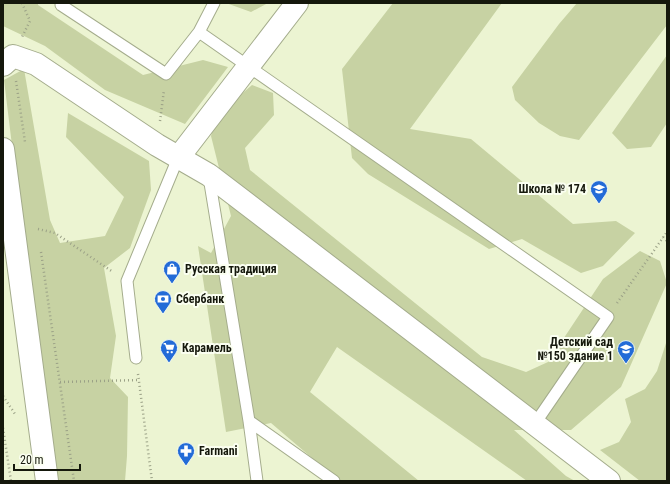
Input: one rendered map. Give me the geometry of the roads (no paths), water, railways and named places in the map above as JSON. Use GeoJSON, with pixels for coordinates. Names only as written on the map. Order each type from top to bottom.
{"type":"FeatureCollection","features":[{"type":"Feature","properties":{"kind":"street"},"geometry":{"type":"LineString","coordinates":[[178,158],[297,3]]}},
{"type":"Feature","properties":{"kind":"street"},"geometry":{"type":"LineString","coordinates":[[8,60],[36,64],[157,146],[209,175],[609,481]]}},
{"type":"Feature","properties":{"kind":"street"},"geometry":{"type":"LineString","coordinates":[[3,149],[47,481]]}},
{"type":"Feature","properties":{"kind":"lane"},"geometry":{"type":"LineString","coordinates":[[63,3],[61,5],[166,74],[199,32],[214,3]]}},
{"type":"Feature","properties":{"kind":"lane"},"geometry":{"type":"LineString","coordinates":[[199,32],[608,317],[534,425]]}},
{"type":"Feature","properties":{"kind":"lane"},"geometry":{"type":"LineString","coordinates":[[136,358],[127,281],[178,158]]}},
{"type":"Feature","properties":{"kind":"lane"},"geometry":{"type":"LineString","coordinates":[[209,175],[249,421],[257,481]]}},
{"type":"Feature","properties":{"kind":"lane"},"geometry":{"type":"LineString","coordinates":[[249,421],[334,481]]}},
{"type":"Feature","properties":{"kind":"place","name":"Школа № 174"},"geometry":{"type":"Point","coordinates":[599,204]}},
{"type":"Feature","properties":{"kind":"place","name":"Русская традиция"},"geometry":{"type":"Point","coordinates":[172,284]}},
{"type":"Feature","properties":{"kind":"place","name":"Сбербанк"},"geometry":{"type":"Point","coordinates":[163,314]}},
{"type":"Feature","properties":{"kind":"place","name":"Карамель"},"geometry":{"type":"Point","coordinates":[169,363]}},
{"type":"Feature","properties":{"kind":"place","name":"Детский сад №150 здание 1"},"geometry":{"type":"Point","coordinates":[626,364]}},
{"type":"Feature","properties":{"kind":"place","name":"Farmani"},"geometry":{"type":"Point","coordinates":[186,466]}}]}
